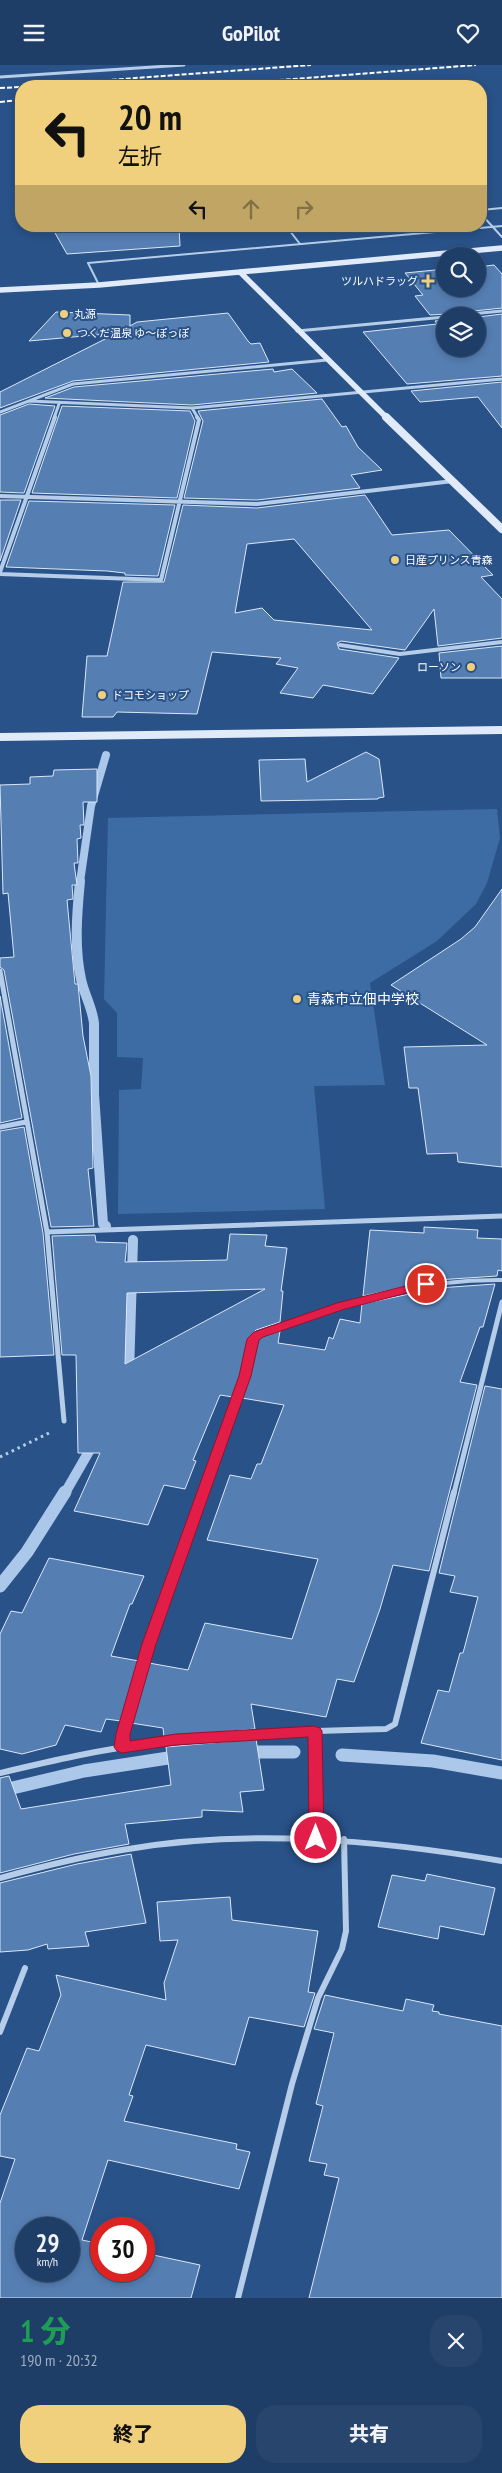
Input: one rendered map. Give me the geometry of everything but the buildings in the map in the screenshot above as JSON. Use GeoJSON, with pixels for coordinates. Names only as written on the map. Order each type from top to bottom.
{"type":"FeatureCollection","features":[{"type":"Feature","properties":{"kind":"street"},"geometry":{"type":"LineString","coordinates":[[94,65],[95,71]]}},
{"type":"Feature","properties":{"kind":"street"},"geometry":{"type":"LineString","coordinates":[[0,77],[184,65]]}},
{"type":"Feature","properties":{"kind":"street"},"geometry":{"type":"LineString","coordinates":[[0,290],[99,285],[502,248]]}},
{"type":"Feature","properties":{"kind":"street"},"geometry":{"type":"LineString","coordinates":[[240,272],[297,331],[502,529]]}},
{"type":"Feature","properties":{"kind":"street"},"geometry":{"type":"LineString","coordinates":[[486,313],[502,311]]}},
{"type":"Feature","properties":{"kind":"street"},"geometry":{"type":"LineString","coordinates":[[297,331],[436,318]]}},
{"type":"Feature","properties":{"kind":"street"},"geometry":{"type":"LineString","coordinates":[[0,412],[72,384],[328,360]]}},
{"type":"Feature","properties":{"kind":"street"},"geometry":{"type":"LineString","coordinates":[[29,401],[59,404],[192,408],[502,379]]}},
{"type":"Feature","properties":{"kind":"street"},"geometry":{"type":"LineString","coordinates":[[59,404],[0,573],[161,580],[199,420],[192,408]]}},
{"type":"Feature","properties":{"kind":"street"},"geometry":{"type":"LineString","coordinates":[[0,496],[267,504],[454,481]]}},
{"type":"Feature","properties":{"kind":"street"},"geometry":{"type":"LineString","coordinates":[[340,645],[400,654],[502,642]]}},
{"type":"Feature","properties":{"kind":"street"},"geometry":{"type":"LineString","coordinates":[[0,737],[502,730]]}},
{"type":"Feature","properties":{"kind":"street"},"geometry":{"type":"LineString","coordinates":[[0,971],[47,1232],[64,1421]]}},
{"type":"Feature","properties":{"kind":"street"},"geometry":{"type":"LineString","coordinates":[[0,1127],[26,1122]]}},
{"type":"Feature","properties":{"kind":"street"},"geometry":{"type":"LineString","coordinates":[[47,1232],[502,1216]]}},
{"type":"Feature","properties":{"kind":"street"},"geometry":{"type":"LineString","coordinates":[[0,1773],[122,1747],[176,1740],[314,1731],[386,1729],[395,1724],[502,1302]]}},
{"type":"Feature","properties":{"kind":"street"},"geometry":{"type":"LineString","coordinates":[[122,1747],[128,1716],[149,1644],[245,1376],[253,1339],[258,1334]]}},
{"type":"Feature","properties":{"kind":"street"},"geometry":{"type":"LineString","coordinates":[[314,1731],[316,1838]]}},
{"type":"Feature","properties":{"kind":"street"},"geometry":{"type":"LineString","coordinates":[[238,2298],[302,2049],[318,1999],[342,1949],[346,1931],[344,1839]]}},
{"type":"Feature","properties":{"kind":"street"},"geometry":{"type":"LineString","coordinates":[[0,1878],[77,1857],[123,1849],[213,1841],[344,1839],[402,1845],[502,1861]]}},
{"type":"Feature","properties":{"kind":"street"},"geometry":{"type":"LineString","coordinates":[[0,2033],[25,1967]]}},
{"type":"Feature","properties":{"kind":"lane"},"geometry":{"type":"LineString","coordinates":[[487,209],[502,208]]}},
{"type":"Feature","properties":{"kind":"lane"},"geometry":{"type":"LineString","coordinates":[[487,220],[502,237]]}},
{"type":"Feature","properties":{"kind":"lane"},"geometry":{"type":"LineString","coordinates":[[487,228],[502,226]]}},
{"type":"Feature","properties":{"kind":"lane"},"geometry":{"type":"LineString","coordinates":[[290,232],[300,244]]}},
{"type":"Feature","properties":{"kind":"lane"},"geometry":{"type":"LineString","coordinates":[[99,285],[88,263],[436,232]]}},
{"type":"Feature","properties":{"kind":"lane"},"geometry":{"type":"LineString","coordinates":[[258,1334],[341,1306],[402,1290],[450,1280],[502,1280]]}},
{"type":"Feature","properties":{"kind":"path"},"geometry":{"type":"LineString","coordinates":[[0,1457],[60,1426],[64,1421]]}},
{"type":"Feature","properties":{"kind":"shaded area","name":"青森市立佃中学校"},"geometry":{"type":"Polygon","coordinates":[[[497,809],[500,838],[487,883],[476,904],[437,941],[370,983],[385,1085],[314,1086],[325,1209],[118,1214],[119,1090],[141,1089],[143,1058],[117,1057],[117,1013],[104,999],[108,818],[497,809]]]}},
{"type":"Feature","properties":{"kind":"waterway"},"geometry":{"type":"LineString","coordinates":[[80,882],[91,806],[106,755]]}},
{"type":"Feature","properties":{"kind":"waterway"},"geometry":{"type":"LineString","coordinates":[[80,881],[77,917],[77,955],[82,985],[92,1011],[94,1023],[94,1094],[103,1224],[106,1226]]}},
{"type":"Feature","properties":{"kind":"waterway"},"geometry":{"type":"LineString","coordinates":[[129,1374],[133,1240]]}},
{"type":"Feature","properties":{"kind":"waterway"},"geometry":{"type":"LineString","coordinates":[[65,1493],[95,1441]]}},
{"type":"Feature","properties":{"kind":"waterway"},"geometry":{"type":"LineString","coordinates":[[0,1586],[27,1552],[65,1492]]}},
{"type":"Feature","properties":{"kind":"waterway"},"geometry":{"type":"LineString","coordinates":[[245,1752],[294,1752]]}},
{"type":"Feature","properties":{"kind":"waterway"},"geometry":{"type":"LineString","coordinates":[[342,1755],[433,1761],[502,1773]]}},
{"type":"Feature","properties":{"kind":"waterway"},"geometry":{"type":"LineString","coordinates":[[0,1791],[84,1771],[181,1756]]}},
{"type":"Feature","properties":{"kind":"railway"},"geometry":{"type":"LineString","coordinates":[[109,80],[311,65]]}},
{"type":"Feature","properties":{"kind":"railway"},"geometry":{"type":"LineString","coordinates":[[280,80],[476,65]]}},
{"type":"Feature","properties":{"kind":"railway"},"geometry":{"type":"LineString","coordinates":[[0,88],[15,87]]}},
{"type":"Feature","properties":{"kind":"railway"},"geometry":{"type":"LineString","coordinates":[[0,102],[15,101]]}},
{"type":"Feature","properties":{"kind":"place","name":"ツルハドラッグ"},"geometry":{"type":"Point","coordinates":[428,281]}},
{"type":"Feature","properties":{"kind":"place","name":"丸源"},"geometry":{"type":"Point","coordinates":[64,314]}},
{"type":"Feature","properties":{"kind":"place","name":"つくだ温泉 ゆ～ぽっぽ"},"geometry":{"type":"Point","coordinates":[67,333]}},
{"type":"Feature","properties":{"kind":"place","name":"日産プリンス青森"},"geometry":{"type":"Point","coordinates":[395,560]}},
{"type":"Feature","properties":{"kind":"place","name":"ローソン"},"geometry":{"type":"Point","coordinates":[471,667]}},
{"type":"Feature","properties":{"kind":"place","name":"ドコモショップ"},"geometry":{"type":"Point","coordinates":[102,695]}},
{"type":"Feature","properties":{"kind":"place","name":"青森市立佃中学校"},"geometry":{"type":"Point","coordinates":[297,999]}},
{"type":"Feature","properties":{"kind":"route"},"geometry":{"type":"LineString","coordinates":[[316,1838],[314,1731],[246,1734],[122,1747],[123,1734],[149,1644],[245,1376],[253,1339],[258,1334],[341,1306],[426,1284]]}}]}
